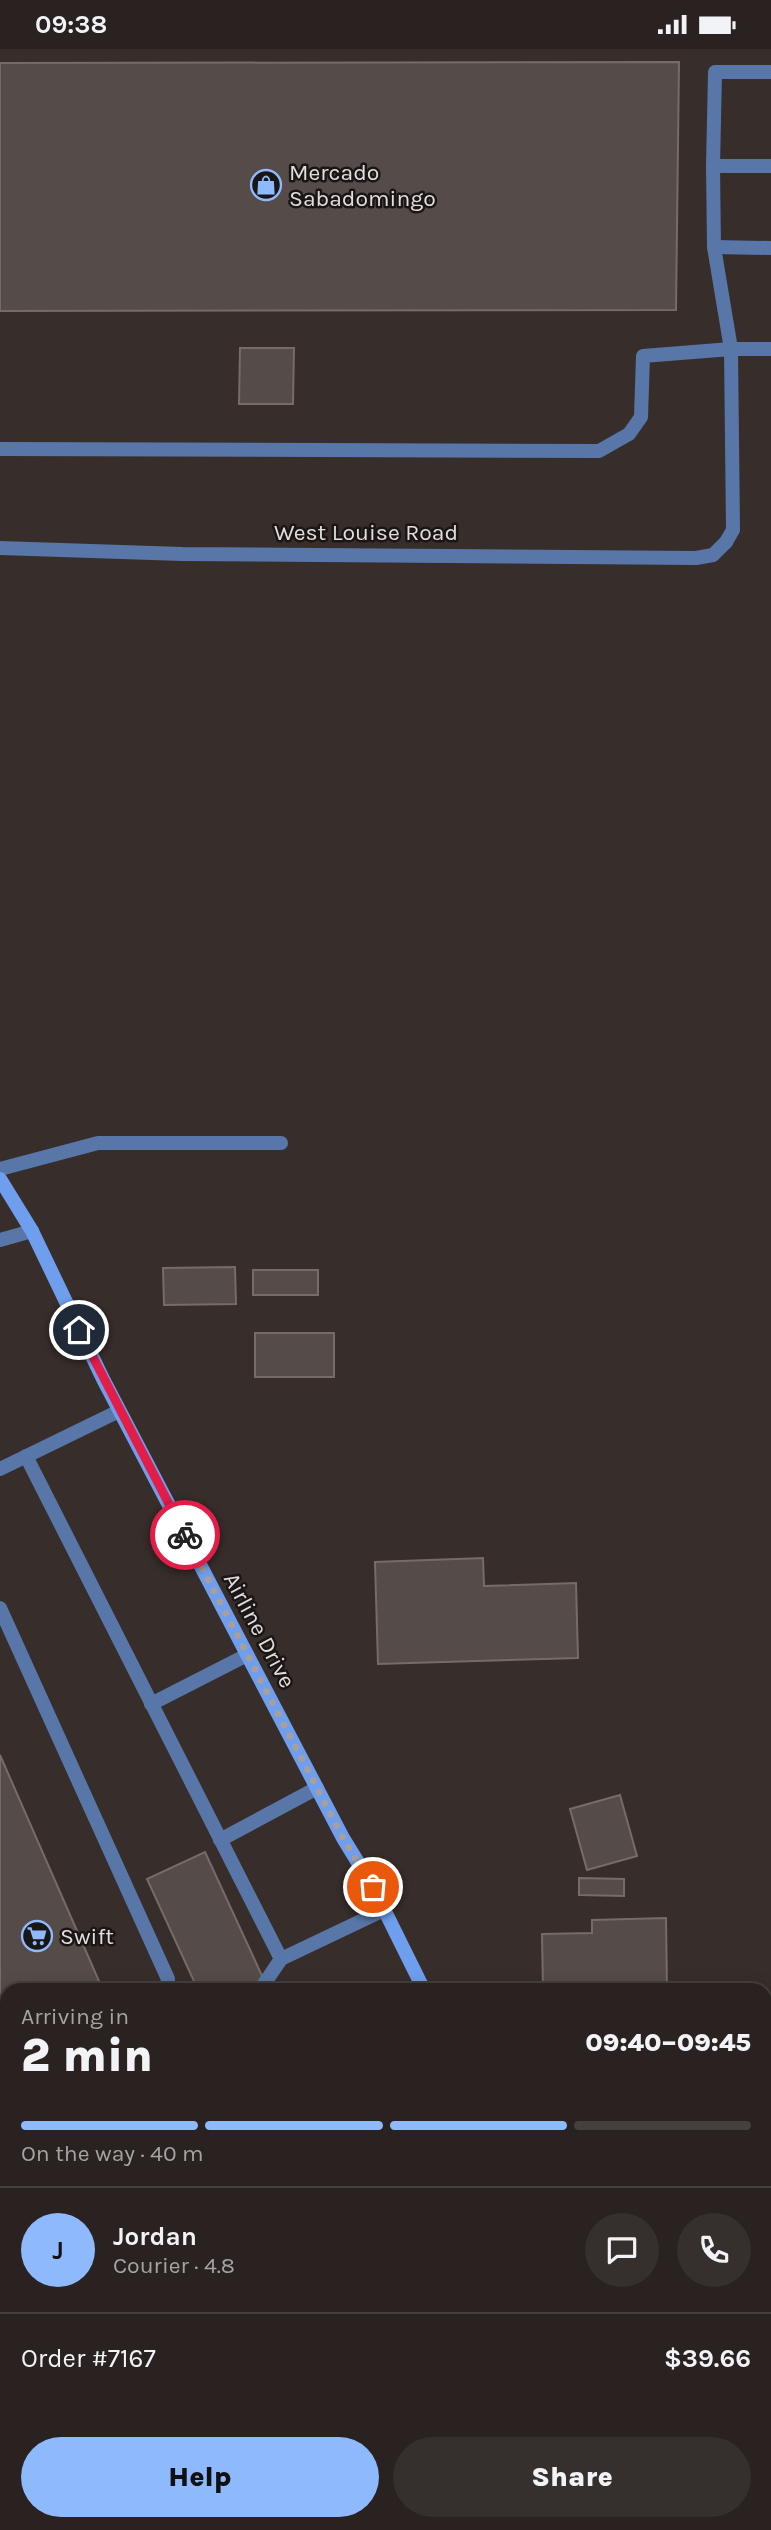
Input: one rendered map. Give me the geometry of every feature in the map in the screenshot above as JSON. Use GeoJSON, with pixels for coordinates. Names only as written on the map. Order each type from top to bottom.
{"type":"FeatureCollection","features":[{"type":"Feature","properties":{"kind":"main road","name":"Airline Drive"},"geometry":{"type":"LineString","coordinates":[[0,1178],[32,1231],[120,1411],[420,1983]]}},
{"type":"Feature","properties":{"kind":"street"},"geometry":{"type":"LineString","coordinates":[[731,349],[714,247],[715,72],[771,72]]}},
{"type":"Feature","properties":{"kind":"street"},"geometry":{"type":"LineString","coordinates":[[713,166],[771,166]]}},
{"type":"Feature","properties":{"kind":"street"},"geometry":{"type":"LineString","coordinates":[[714,247],[771,248]]}},
{"type":"Feature","properties":{"kind":"street"},"geometry":{"type":"LineString","coordinates":[[0,449],[599,451],[629,434],[641,417],[643,356],[731,349],[771,349]]}},
{"type":"Feature","properties":{"kind":"street","name":"West Louise Road"},"geometry":{"type":"LineString","coordinates":[[0,548],[182,554],[696,558],[713,555],[733,530],[734,420],[731,349]]}},
{"type":"Feature","properties":{"kind":"street"},"geometry":{"type":"LineString","coordinates":[[0,1169],[98,1143],[281,1143]]}},
{"type":"Feature","properties":{"kind":"street"},"geometry":{"type":"LineString","coordinates":[[0,1240],[32,1231]]}},
{"type":"Feature","properties":{"kind":"street"},"geometry":{"type":"LineString","coordinates":[[0,1469],[120,1411]]}},
{"type":"Feature","properties":{"kind":"street"},"geometry":{"type":"LineString","coordinates":[[26,1456],[281,1959]]}},
{"type":"Feature","properties":{"kind":"street"},"geometry":{"type":"LineString","coordinates":[[0,1608],[168,1979],[167,1983]]}},
{"type":"Feature","properties":{"kind":"street"},"geometry":{"type":"LineString","coordinates":[[151,1704],[247,1655]]}},
{"type":"Feature","properties":{"kind":"street"},"geometry":{"type":"LineString","coordinates":[[220,1840],[317,1788]]}},
{"type":"Feature","properties":{"kind":"street"},"geometry":{"type":"LineString","coordinates":[[265,1983],[281,1959],[384,1910]]}},
{"type":"Feature","properties":{"kind":"building"},"geometry":{"type":"Polygon","coordinates":[[[679,62],[676,310],[0,311],[0,63],[679,62]]]}},
{"type":"Feature","properties":{"kind":"building"},"geometry":{"type":"Polygon","coordinates":[[[240,348],[294,348],[293,404],[239,404],[240,348]]]}},
{"type":"Feature","properties":{"kind":"building"},"geometry":{"type":"Polygon","coordinates":[[[235,1267],[236,1304],[164,1305],[163,1268],[235,1267]]]}},
{"type":"Feature","properties":{"kind":"building"},"geometry":{"type":"Polygon","coordinates":[[[253,1270],[318,1270],[318,1295],[253,1295],[253,1270]]]}},
{"type":"Feature","properties":{"kind":"building"},"geometry":{"type":"Polygon","coordinates":[[[255,1333],[334,1333],[334,1377],[255,1377],[255,1333]]]}},
{"type":"Feature","properties":{"kind":"building"},"geometry":{"type":"Polygon","coordinates":[[[483,1558],[484,1586],[576,1583],[578,1658],[378,1664],[375,1562],[483,1558]]]}},
{"type":"Feature","properties":{"kind":"building"},"geometry":{"type":"Polygon","coordinates":[[[0,1755],[99,1981],[0,1983],[0,1755]]]}},
{"type":"Feature","properties":{"kind":"building"},"geometry":{"type":"Polygon","coordinates":[[[620,1795],[637,1856],[587,1870],[570,1809],[620,1795]]]}},
{"type":"Feature","properties":{"kind":"building"},"geometry":{"type":"Polygon","coordinates":[[[205,1852],[264,1980],[257,1983],[195,1983],[147,1879],[205,1852]]]}},
{"type":"Feature","properties":{"kind":"building"},"geometry":{"type":"Polygon","coordinates":[[[579,1878],[624,1879],[624,1896],[579,1895],[579,1878]]]}},
{"type":"Feature","properties":{"kind":"building"},"geometry":{"type":"Polygon","coordinates":[[[666,1918],[667,1983],[543,1983],[542,1934],[592,1933],[592,1920],[666,1918]]]}},
{"type":"Feature","properties":{"kind":"way so far"},"geometry":{"type":"LineString","coordinates":[[185,1535],[343,1838],[373,1887]]}},
{"type":"Feature","properties":{"kind":"place","name":"Mercado Sabadomingo"},"geometry":{"type":"Point","coordinates":[266,185]}},
{"type":"Feature","properties":{"kind":"place","name":"Swift"},"geometry":{"type":"Point","coordinates":[37,1936]}},
{"type":"Feature","properties":{"kind":"route"},"geometry":{"type":"LineString","coordinates":[[79,1330],[185,1535]]}}]}
